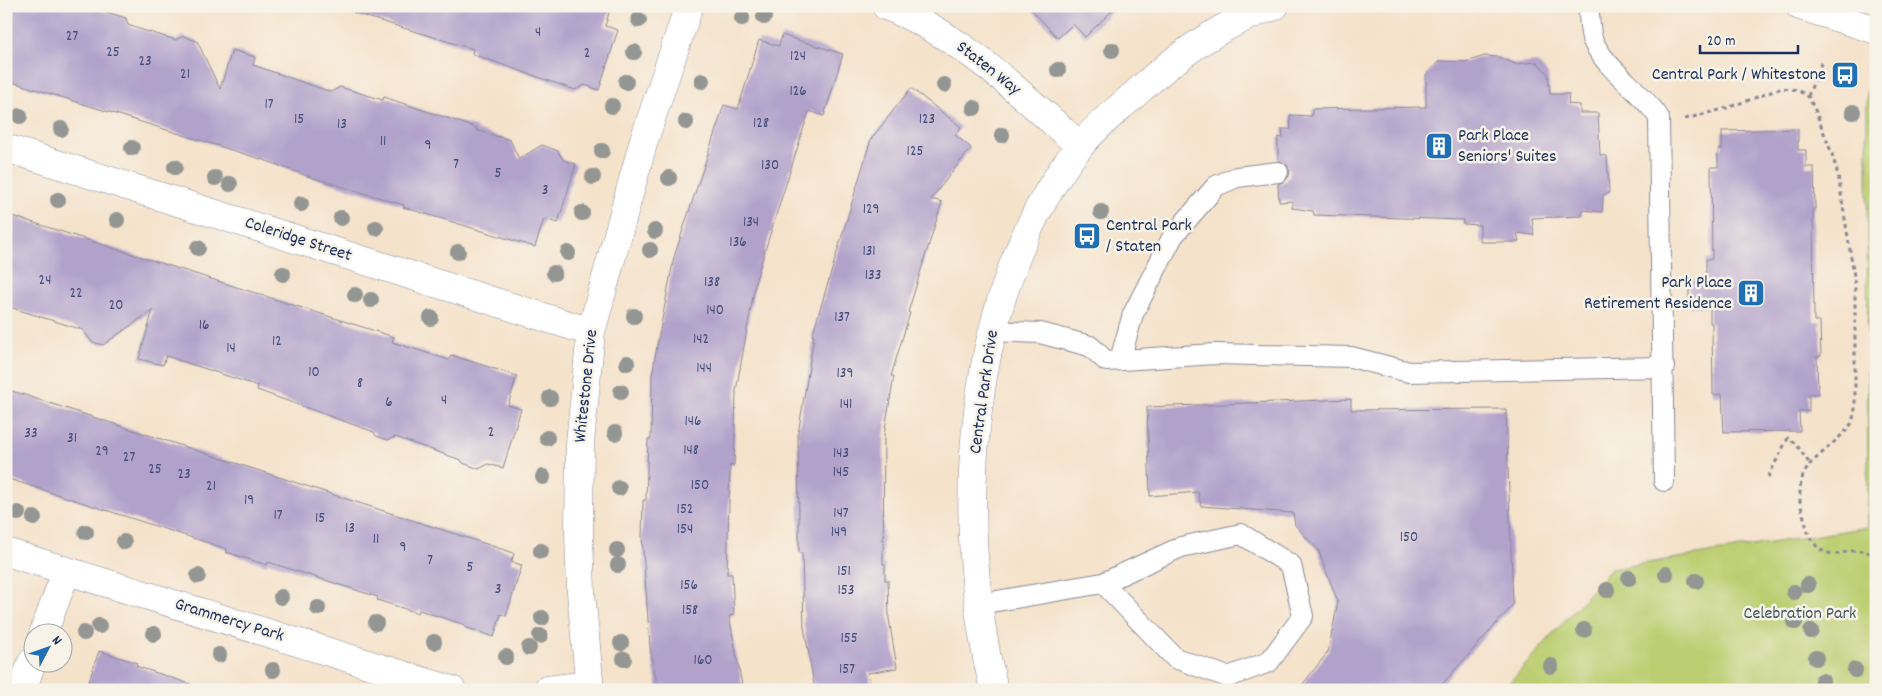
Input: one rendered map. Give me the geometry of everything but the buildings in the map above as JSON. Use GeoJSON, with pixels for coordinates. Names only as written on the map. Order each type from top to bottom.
{"type":"FeatureCollection","features":[{"type":"Feature","properties":{"kind":"street","name":"Whitestone Drive"},"geometry":{"type":"LineString","coordinates":[[589,687],[581,592],[579,534],[580,443],[590,332],[644,140],[689,6]]}},
{"type":"Feature","properties":{"kind":"street","name":"Staten Way"},"geometry":{"type":"LineString","coordinates":[[886,6],[904,13],[961,47],[1000,76],[1080,146]]}},
{"type":"Feature","properties":{"kind":"street","name":"Central Park Drive"},"geometry":{"type":"LineString","coordinates":[[994,690],[979,604],[974,542],[973,493],[979,405],[992,331],[1014,266],[1033,222],[1052,187],[1080,146],[1133,95],[1172,62],[1230,25],[1275,6]]}},
{"type":"Feature","properties":{"kind":"street"},"geometry":{"type":"LineString","coordinates":[[1800,6],[1876,30]]}},
{"type":"Feature","properties":{"kind":"street","name":"Coleridge Street"},"geometry":{"type":"LineString","coordinates":[[6,148],[590,332]]}},
{"type":"Feature","properties":{"kind":"street","name":"Grammercy Park"},"geometry":{"type":"LineString","coordinates":[[6,552],[452,690]]}},
{"type":"Feature","properties":{"kind":"street"},"geometry":{"type":"LineString","coordinates":[[47,624],[66,572]]}},
{"type":"Feature","properties":{"kind":"street"},"geometry":{"type":"LineString","coordinates":[[22,690],[28,674]]}},
{"type":"Feature","properties":{"kind":"street"},"geometry":{"type":"LineString","coordinates":[[547,690],[589,687]]}},
{"type":"Feature","properties":{"kind":"lane"},"geometry":{"type":"LineString","coordinates":[[1588,6],[1592,40],[1612,67],[1650,103],[1659,118],[1664,367],[1664,481]]}},
{"type":"Feature","properties":{"kind":"lane"},"geometry":{"type":"LineString","coordinates":[[1120,360],[1133,314],[1173,236],[1216,186],[1237,178],[1278,172]]}},
{"type":"Feature","properties":{"kind":"lane"},"geometry":{"type":"LineString","coordinates":[[992,331],[1040,333],[1090,346],[1106,361],[1215,354],[1351,357],[1409,372],[1664,367]]}},
{"type":"Feature","properties":{"kind":"lane"},"geometry":{"type":"LineString","coordinates":[[979,604],[1104,583],[1181,547],[1241,534],[1291,566],[1303,616],[1269,662],[1228,676],[1175,658],[1104,583]]}},
{"type":"Feature","properties":{"kind":"path"},"geometry":{"type":"LineString","coordinates":[[1808,96],[1822,61]]}},
{"type":"Feature","properties":{"kind":"path"},"geometry":{"type":"LineString","coordinates":[[1659,118],[1688,119],[1727,108],[1782,88],[1797,90],[1808,96],[1819,120],[1836,168],[1853,269],[1855,294],[1855,409],[1852,423],[1845,432],[1810,464],[1803,475],[1800,487],[1800,502],[1809,536],[1818,548],[1826,553],[1837,554],[1850,551],[1864,551],[1876,555]]}},
{"type":"Feature","properties":{"kind":"path"},"geometry":{"type":"LineString","coordinates":[[1768,477],[1788,438],[1796,444],[1810,464]]}},
{"type":"Feature","properties":{"kind":"green space","name":"Celebration Park"},"geometry":{"type":"Polygon","coordinates":[[[1867,90],[1876,92],[1876,690],[1503,690],[1611,569],[1868,527],[1867,90]]]}},
{"type":"Feature","properties":{"kind":"place","name":"Central Park / Whitestone"},"geometry":{"type":"Point","coordinates":[1845,75]}},
{"type":"Feature","properties":{"kind":"place","name":"Park Place Seniors' Suites"},"geometry":{"type":"Point","coordinates":[1439,146]}},
{"type":"Feature","properties":{"kind":"place","name":"Central Park / Staten"},"geometry":{"type":"Point","coordinates":[1087,236]}},
{"type":"Feature","properties":{"kind":"place","name":"Park Place Retirement Residence"},"geometry":{"type":"Point","coordinates":[1751,293]}}]}
